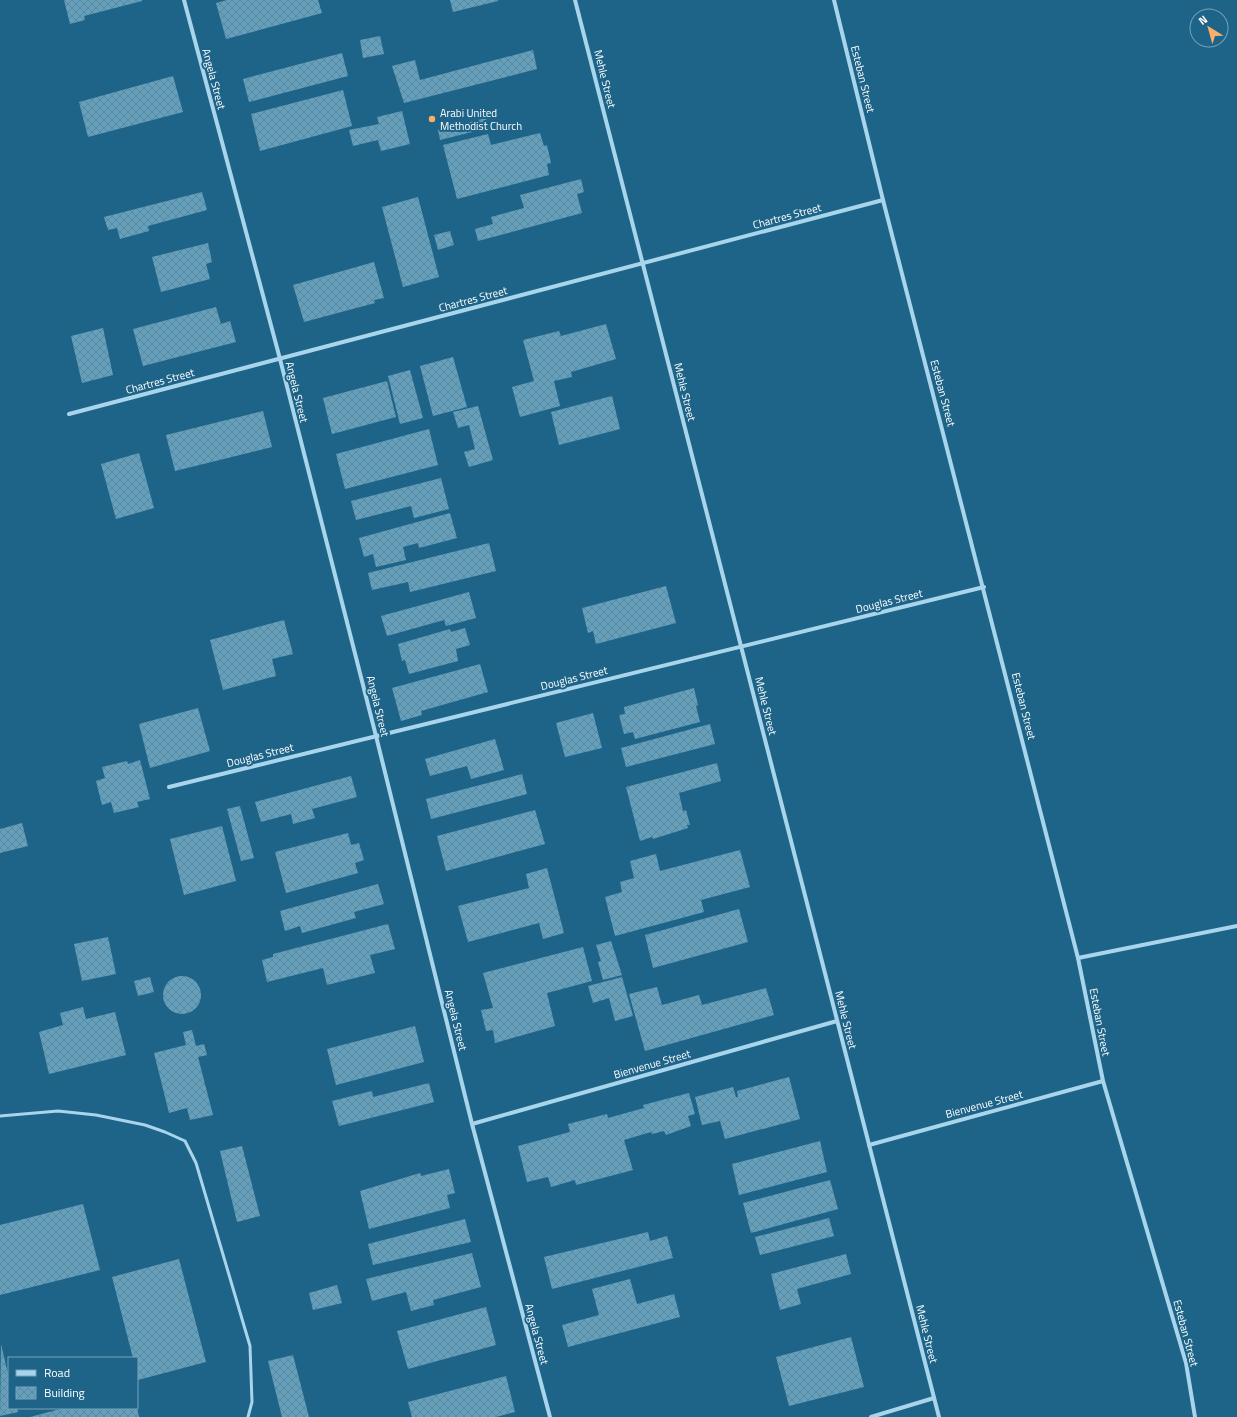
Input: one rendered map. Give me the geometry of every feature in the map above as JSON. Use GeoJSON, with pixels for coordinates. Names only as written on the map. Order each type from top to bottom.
{"type":"FeatureCollection","features":[{"type":"Feature","properties":{"kind":"street","name":"Angela Street"},"geometry":{"type":"LineString","coordinates":[[184,0],[280,359],[376,736],[472,1124],[550,1417]]}},
{"type":"Feature","properties":{"kind":"street","name":"Mehle Street"},"geometry":{"type":"LineString","coordinates":[[575,0],[938,1417]]}},
{"type":"Feature","properties":{"kind":"street","name":"Esteban Street"},"geometry":{"type":"LineString","coordinates":[[834,0],[883,200],[984,587],[1078,958],[1103,1081],[1186,1363],[1196,1417]]}},
{"type":"Feature","properties":{"kind":"street","name":"Chartres Street"},"geometry":{"type":"LineString","coordinates":[[69,414],[883,200]]}},
{"type":"Feature","properties":{"kind":"street","name":"Douglas Street"},"geometry":{"type":"LineString","coordinates":[[169,787],[984,587]]}},
{"type":"Feature","properties":{"kind":"street"},"geometry":{"type":"LineString","coordinates":[[1078,958],[1237,926]]}},
{"type":"Feature","properties":{"kind":"street","name":"Bienvenue Street"},"geometry":{"type":"LineString","coordinates":[[472,1124],[837,1021]]}},
{"type":"Feature","properties":{"kind":"street","name":"Bienvenue Street"},"geometry":{"type":"LineString","coordinates":[[869,1145],[1103,1081]]}},
{"type":"Feature","properties":{"kind":"street"},"geometry":{"type":"LineString","coordinates":[[871,1417],[934,1398]]}},
{"type":"Feature","properties":{"kind":"lane"},"geometry":{"type":"LineString","coordinates":[[0,1116],[58,1111],[96,1115],[145,1125],[185,1141],[196,1163],[250,1346],[252,1402],[248,1417]]}},
{"type":"Feature","properties":{"kind":"building"},"geometry":{"type":"Polygon","coordinates":[[[64,0],[142,1],[84,16],[85,20],[70,24],[64,0]]]}},
{"type":"Feature","properties":{"kind":"building"},"geometry":{"type":"Polygon","coordinates":[[[227,0],[318,0],[322,13],[226,39],[216,3],[227,0]]]}},
{"type":"Feature","properties":{"kind":"building"},"geometry":{"type":"Polygon","coordinates":[[[450,0],[498,0],[498,1],[453,12],[450,0]]]}},
{"type":"Feature","properties":{"kind":"building"},"geometry":{"type":"Polygon","coordinates":[[[380,36],[384,54],[363,58],[360,40],[380,36]]]}},
{"type":"Feature","properties":{"kind":"building"},"geometry":{"type":"Polygon","coordinates":[[[533,50],[537,69],[404,103],[392,66],[415,60],[420,80],[533,50]]]}},
{"type":"Feature","properties":{"kind":"building"},"geometry":{"type":"Polygon","coordinates":[[[342,53],[348,76],[249,102],[243,79],[342,53]]]}},
{"type":"Feature","properties":{"kind":"building"},"geometry":{"type":"Polygon","coordinates":[[[173,76],[183,112],[88,137],[79,102],[173,76]]]}},
{"type":"Feature","properties":{"kind":"building"},"geometry":{"type":"Polygon","coordinates":[[[343,90],[352,126],[260,151],[251,114],[343,90]]]}},
{"type":"Feature","properties":{"kind":"building"},"geometry":{"type":"Polygon","coordinates":[[[402,111],[410,144],[381,151],[378,140],[353,146],[349,130],[379,124],[377,117],[402,111]]]}},
{"type":"Feature","properties":{"kind":"building"},"geometry":{"type":"Polygon","coordinates":[[[486,118],[488,128],[440,140],[438,130],[486,118]]]}},
{"type":"Feature","properties":{"kind":"building"},"geometry":{"type":"Polygon","coordinates":[[[540,133],[544,146],[547,145],[551,163],[547,164],[549,175],[457,199],[443,145],[488,134],[491,145],[540,133]]]}},
{"type":"Feature","properties":{"kind":"building"},"geometry":{"type":"Polygon","coordinates":[[[581,179],[584,192],[577,194],[582,213],[478,241],[475,229],[493,224],[491,217],[524,208],[520,195],[581,179]]]}},
{"type":"Feature","properties":{"kind":"building"},"geometry":{"type":"Polygon","coordinates":[[[202,192],[207,210],[148,226],[149,231],[120,239],[117,228],[108,230],[104,217],[202,192]]]}},
{"type":"Feature","properties":{"kind":"building"},"geometry":{"type":"Polygon","coordinates":[[[418,197],[439,277],[403,287],[382,207],[418,197]]]}},
{"type":"Feature","properties":{"kind":"building"},"geometry":{"type":"Polygon","coordinates":[[[450,231],[454,245],[438,250],[434,235],[450,231]]]}},
{"type":"Feature","properties":{"kind":"building"},"geometry":{"type":"Polygon","coordinates":[[[208,243],[212,262],[206,264],[210,279],[161,292],[152,257],[208,243]]]}},
{"type":"Feature","properties":{"kind":"building"},"geometry":{"type":"Polygon","coordinates":[[[374,262],[384,298],[374,300],[375,303],[304,322],[293,285],[374,262]]]}},
{"type":"Feature","properties":{"kind":"building"},"geometry":{"type":"Polygon","coordinates":[[[216,307],[221,324],[230,321],[236,342],[143,366],[133,329],[216,307]]]}},
{"type":"Feature","properties":{"kind":"building"},"geometry":{"type":"Polygon","coordinates":[[[606,324],[616,359],[571,372],[572,377],[554,381],[560,406],[520,417],[512,387],[534,381],[523,340],[559,331],[561,336],[606,324]]]}},
{"type":"Feature","properties":{"kind":"building"},"geometry":{"type":"Polygon","coordinates":[[[103,328],[113,375],[82,383],[71,336],[103,328]]]}},
{"type":"Feature","properties":{"kind":"building"},"geometry":{"type":"Polygon","coordinates":[[[453,357],[467,407],[433,416],[420,366],[453,357]]]}},
{"type":"Feature","properties":{"kind":"building"},"geometry":{"type":"Polygon","coordinates":[[[410,370],[423,418],[400,424],[388,376],[410,370]]]}},
{"type":"Feature","properties":{"kind":"building"},"geometry":{"type":"Polygon","coordinates":[[[387,381],[396,417],[332,434],[323,398],[387,381]]]}},
{"type":"Feature","properties":{"kind":"building"},"geometry":{"type":"Polygon","coordinates":[[[612,396],[620,429],[559,445],[551,412],[612,396]]]}},
{"type":"Feature","properties":{"kind":"building"},"geometry":{"type":"Polygon","coordinates":[[[478,406],[493,460],[469,467],[464,452],[475,449],[469,425],[458,428],[453,412],[478,406]]]}},
{"type":"Feature","properties":{"kind":"building"},"geometry":{"type":"Polygon","coordinates":[[[263,411],[272,447],[175,471],[166,435],[263,411]]]}},
{"type":"Feature","properties":{"kind":"building"},"geometry":{"type":"Polygon","coordinates":[[[429,429],[438,465],[345,489],[336,454],[429,429]]]}},
{"type":"Feature","properties":{"kind":"building"},"geometry":{"type":"Polygon","coordinates":[[[139,453],[154,508],[116,519],[101,464],[139,453]]]}},
{"type":"Feature","properties":{"kind":"building"},"geometry":{"type":"Polygon","coordinates":[[[441,478],[449,509],[414,518],[411,506],[356,520],[351,501],[441,478]]]}},
{"type":"Feature","properties":{"kind":"building"},"geometry":{"type":"Polygon","coordinates":[[[450,513],[457,538],[419,548],[418,543],[403,547],[406,560],[376,567],[373,554],[364,557],[359,538],[450,513]]]}},
{"type":"Feature","properties":{"kind":"building"},"geometry":{"type":"Polygon","coordinates":[[[489,543],[496,571],[410,592],[408,582],[372,590],[368,573],[489,543]]]}},
{"type":"Feature","properties":{"kind":"building"},"geometry":{"type":"Polygon","coordinates":[[[666,586],[676,623],[596,644],[593,631],[588,633],[582,608],[666,586]]]}},
{"type":"Feature","properties":{"kind":"building"},"geometry":{"type":"Polygon","coordinates":[[[469,592],[476,618],[446,626],[444,620],[387,636],[381,616],[469,592]]]}},
{"type":"Feature","properties":{"kind":"building"},"geometry":{"type":"Polygon","coordinates":[[[284,620],[293,654],[272,659],[276,676],[223,690],[210,640],[284,620]]]}},
{"type":"Feature","properties":{"kind":"building"},"geometry":{"type":"Polygon","coordinates":[[[465,628],[470,645],[456,649],[458,661],[409,674],[405,660],[402,661],[398,644],[450,629],[451,632],[465,628]]]}},
{"type":"Feature","properties":{"kind":"building"},"geometry":{"type":"Polygon","coordinates":[[[480,664],[488,692],[421,711],[422,715],[401,721],[392,688],[480,664]]]}},
{"type":"Feature","properties":{"kind":"building"},"geometry":{"type":"Polygon","coordinates":[[[694,688],[700,722],[635,739],[633,732],[624,734],[619,715],[625,714],[624,707],[694,688]]]}},
{"type":"Feature","properties":{"kind":"building"},"geometry":{"type":"Polygon","coordinates":[[[198,708],[210,751],[150,768],[139,724],[198,708]]]}},
{"type":"Feature","properties":{"kind":"building"},"geometry":{"type":"Polygon","coordinates":[[[593,713],[602,748],[565,757],[556,723],[593,713]]]}},
{"type":"Feature","properties":{"kind":"building"},"geometry":{"type":"Polygon","coordinates":[[[710,724],[715,744],[626,767],[621,748],[710,724]]]}},
{"type":"Feature","properties":{"kind":"building"},"geometry":{"type":"Polygon","coordinates":[[[495,739],[504,770],[471,779],[467,766],[430,776],[425,759],[495,739]]]}},
{"type":"Feature","properties":{"kind":"building"},"geometry":{"type":"Polygon","coordinates":[[[140,760],[150,799],[137,802],[139,807],[114,813],[111,802],[102,805],[96,781],[105,778],[102,767],[127,761],[128,764],[140,760]]]}},
{"type":"Feature","properties":{"kind":"building"},"geometry":{"type":"Polygon","coordinates":[[[717,763],[721,781],[679,793],[683,811],[686,810],[690,825],[687,825],[688,828],[653,839],[652,837],[640,841],[626,787],[717,763]]]}},
{"type":"Feature","properties":{"kind":"building"},"geometry":{"type":"Polygon","coordinates":[[[522,774],[527,794],[431,819],[426,799],[522,774]]]}},
{"type":"Feature","properties":{"kind":"building"},"geometry":{"type":"Polygon","coordinates":[[[351,776],[357,797],[312,809],[315,818],[293,824],[291,814],[261,822],[255,802],[351,776]]]}},
{"type":"Feature","properties":{"kind":"building"},"geometry":{"type":"Polygon","coordinates":[[[240,806],[254,858],[241,861],[227,809],[240,806]]]}},
{"type":"Feature","properties":{"kind":"building"},"geometry":{"type":"Polygon","coordinates":[[[535,810],[545,844],[446,871],[437,836],[535,810]]]}},
{"type":"Feature","properties":{"kind":"building"},"geometry":{"type":"Polygon","coordinates":[[[22,823],[28,846],[0,853],[0,829],[22,823]]]}},
{"type":"Feature","properties":{"kind":"building"},"geometry":{"type":"Polygon","coordinates":[[[222,826],[236,881],[184,895],[170,839],[222,826]]]}},
{"type":"Feature","properties":{"kind":"building"},"geometry":{"type":"Polygon","coordinates":[[[348,833],[351,845],[359,843],[364,860],[355,863],[358,873],[286,893],[275,852],[348,833]]]}},
{"type":"Feature","properties":{"kind":"building"},"geometry":{"type":"Polygon","coordinates":[[[740,850],[750,887],[701,900],[704,912],[615,936],[605,897],[622,892],[620,882],[634,878],[630,861],[656,854],[660,871],[740,850]]]}},
{"type":"Feature","properties":{"kind":"building"},"geometry":{"type":"Polygon","coordinates":[[[547,868],[564,933],[543,939],[539,923],[468,942],[458,906],[529,888],[526,874],[547,868]]]}},
{"type":"Feature","properties":{"kind":"building"},"geometry":{"type":"Polygon","coordinates":[[[378,884],[384,904],[354,912],[356,918],[302,933],[300,926],[285,931],[280,911],[378,884]]]}},
{"type":"Feature","properties":{"kind":"building"},"geometry":{"type":"Polygon","coordinates":[[[739,909],[748,942],[653,968],[645,935],[739,909]]]}},
{"type":"Feature","properties":{"kind":"building"},"geometry":{"type":"Polygon","coordinates":[[[388,924],[395,949],[370,955],[375,973],[327,985],[323,968],[267,982],[262,960],[273,957],[273,954],[388,924]]]}},
{"type":"Feature","properties":{"kind":"building"},"geometry":{"type":"Polygon","coordinates":[[[108,937],[116,974],[82,981],[74,944],[108,937]]]}},
{"type":"Feature","properties":{"kind":"building"},"geometry":{"type":"Polygon","coordinates":[[[611,941],[622,975],[603,980],[598,962],[601,961],[596,945],[611,941]]]}},
{"type":"Feature","properties":{"kind":"building"},"geometry":{"type":"Polygon","coordinates":[[[583,947],[592,981],[547,993],[555,1026],[495,1043],[493,1030],[486,1031],[481,1010],[493,1008],[483,973],[583,947]]]}},
{"type":"Feature","properties":{"kind":"building"},"geometry":{"type":"Polygon","coordinates":[[[182,976],[195,982],[201,995],[195,1008],[182,1014],[169,1008],[163,995],[169,982],[182,976]]]}},
{"type":"Feature","properties":{"kind":"building"},"geometry":{"type":"Polygon","coordinates":[[[150,977],[154,992],[138,996],[134,981],[150,977]]]}},
{"type":"Feature","properties":{"kind":"building"},"geometry":{"type":"Polygon","coordinates":[[[622,977],[633,1016],[615,1021],[609,998],[593,1003],[588,986],[622,977]]]}},
{"type":"Feature","properties":{"kind":"building"},"geometry":{"type":"Polygon","coordinates":[[[657,987],[662,1005],[699,995],[702,1005],[766,988],[774,1015],[645,1051],[629,994],[657,987]]]}},
{"type":"Feature","properties":{"kind":"building"},"geometry":{"type":"Polygon","coordinates":[[[83,1007],[86,1019],[115,1012],[126,1055],[49,1074],[39,1032],[63,1025],[60,1013],[83,1007]]]}},
{"type":"Feature","properties":{"kind":"building"},"geometry":{"type":"Polygon","coordinates":[[[415,1026],[424,1062],[336,1085],[327,1049],[415,1026]]]}},
{"type":"Feature","properties":{"kind":"building"},"geometry":{"type":"Polygon","coordinates":[[[192,1030],[196,1046],[204,1044],[207,1055],[198,1057],[213,1115],[190,1120],[187,1108],[169,1113],[154,1053],[186,1045],[183,1032],[192,1030]]]}},
{"type":"Feature","properties":{"kind":"building"},"geometry":{"type":"Polygon","coordinates":[[[789,1077],[800,1119],[725,1139],[720,1121],[702,1125],[695,1097],[733,1087],[736,1097],[738,1097],[737,1091],[789,1077]]]}},
{"type":"Feature","properties":{"kind":"building"},"geometry":{"type":"Polygon","coordinates":[[[429,1083],[434,1102],[339,1126],[332,1101],[372,1091],[373,1097],[429,1083]]]}},
{"type":"Feature","properties":{"kind":"building"},"geometry":{"type":"Polygon","coordinates":[[[689,1093],[695,1114],[688,1116],[691,1126],[666,1135],[664,1131],[652,1134],[651,1132],[624,1140],[633,1170],[576,1185],[575,1180],[551,1187],[548,1177],[527,1182],[518,1146],[570,1132],[568,1124],[607,1114],[608,1118],[644,1108],[643,1105],[689,1093]]]}},
{"type":"Feature","properties":{"kind":"building"},"geometry":{"type":"Polygon","coordinates":[[[820,1141],[827,1172],[739,1195],[732,1164],[820,1141]]]}},
{"type":"Feature","properties":{"kind":"building"},"geometry":{"type":"Polygon","coordinates":[[[242,1146],[260,1216],[237,1222],[220,1151],[242,1146]]]}},
{"type":"Feature","properties":{"kind":"building"},"geometry":{"type":"Polygon","coordinates":[[[449,1169],[455,1193],[447,1195],[450,1208],[369,1229],[360,1191],[420,1173],[421,1176],[449,1169]]]}},
{"type":"Feature","properties":{"kind":"building"},"geometry":{"type":"Polygon","coordinates":[[[830,1180],[838,1209],[751,1233],[743,1203],[830,1180]]]}},
{"type":"Feature","properties":{"kind":"building"},"geometry":{"type":"Polygon","coordinates":[[[83,1204],[100,1270],[0,1295],[0,1225],[83,1204]]]}},
{"type":"Feature","properties":{"kind":"building"},"geometry":{"type":"Polygon","coordinates":[[[829,1218],[834,1236],[760,1255],[755,1237],[829,1218]]]}},
{"type":"Feature","properties":{"kind":"building"},"geometry":{"type":"Polygon","coordinates":[[[465,1219],[471,1242],[373,1265],[368,1244],[465,1219]]]}},
{"type":"Feature","properties":{"kind":"building"},"geometry":{"type":"Polygon","coordinates":[[[648,1232],[650,1241],[667,1236],[673,1258],[552,1289],[544,1257],[648,1232]]]}},
{"type":"Feature","properties":{"kind":"building"},"geometry":{"type":"Polygon","coordinates":[[[472,1253],[481,1287],[433,1300],[434,1305],[411,1311],[406,1292],[372,1301],[366,1279],[472,1253]]]}},
{"type":"Feature","properties":{"kind":"building"},"geometry":{"type":"Polygon","coordinates":[[[846,1254],[851,1274],[797,1289],[801,1304],[780,1310],[771,1274],[846,1254]]]}},
{"type":"Feature","properties":{"kind":"building"},"geometry":{"type":"Polygon","coordinates":[[[179,1259],[206,1362],[138,1380],[138,1357],[133,1357],[112,1277],[179,1259]]]}},
{"type":"Feature","properties":{"kind":"building"},"geometry":{"type":"Polygon","coordinates":[[[630,1279],[637,1304],[674,1294],[680,1317],[568,1347],[562,1325],[599,1315],[592,1289],[630,1279]]]}},
{"type":"Feature","properties":{"kind":"building"},"geometry":{"type":"Polygon","coordinates":[[[337,1285],[342,1303],[313,1310],[309,1293],[337,1285]]]}},
{"type":"Feature","properties":{"kind":"building"},"geometry":{"type":"Polygon","coordinates":[[[486,1307],[496,1345],[408,1369],[397,1331],[486,1307]]]}},
{"type":"Feature","properties":{"kind":"building"},"geometry":{"type":"Polygon","coordinates":[[[851,1337],[864,1387],[789,1406],[776,1357],[851,1337]]]}},
{"type":"Feature","properties":{"kind":"building"},"geometry":{"type":"Polygon","coordinates":[[[1,1344],[8,1374],[8,1409],[17,1409],[18,1412],[0,1416],[1,1344]]]}},
{"type":"Feature","properties":{"kind":"building"},"geometry":{"type":"Polygon","coordinates":[[[293,1355],[309,1417],[282,1417],[268,1361],[293,1355]]]}},
{"type":"Feature","properties":{"kind":"building"},"geometry":{"type":"Polygon","coordinates":[[[506,1376],[515,1412],[496,1417],[412,1417],[408,1402],[506,1376]]]}},
{"type":"Feature","properties":{"kind":"building"},"geometry":{"type":"Polygon","coordinates":[[[60,1409],[137,1409],[139,1417],[30,1417],[60,1409]]]}},
{"type":"Feature","properties":{"kind":"place","name":"Arabi United Methodist Church"},"geometry":{"type":"Point","coordinates":[432,119]}}]}
